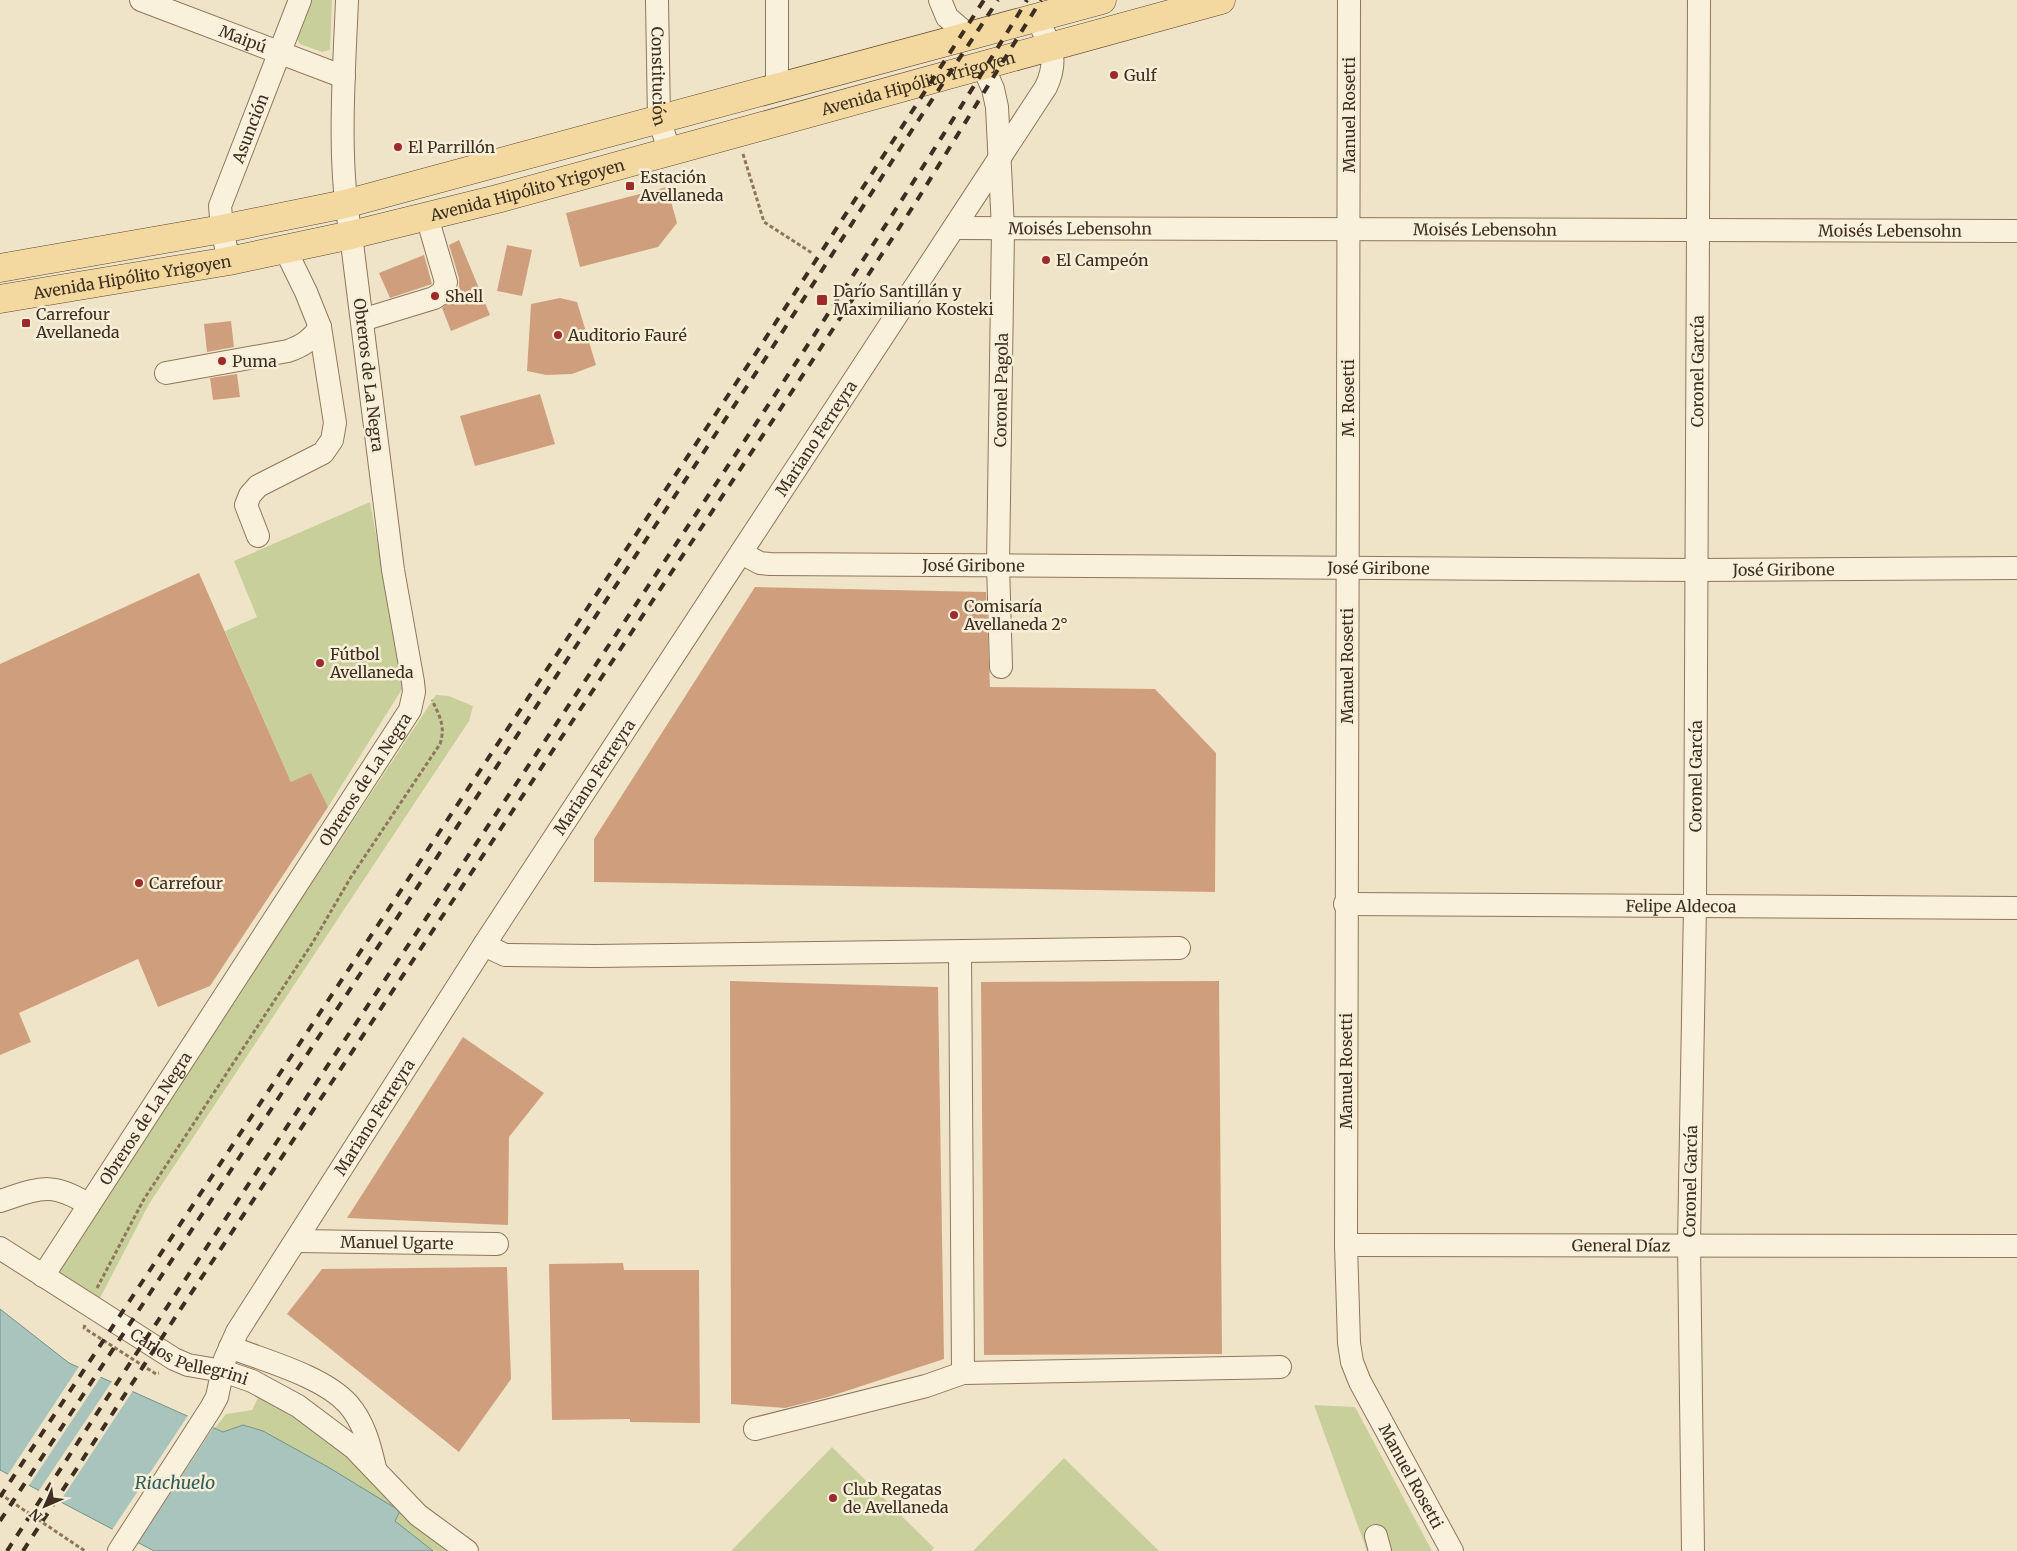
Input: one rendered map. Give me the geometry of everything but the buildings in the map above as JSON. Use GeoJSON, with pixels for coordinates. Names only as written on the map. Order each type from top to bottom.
{"type":"FeatureCollection","features":[{"type":"Feature","properties":{"kind":"main road","name":"Avenida Hipólito Yrigoyen"},"geometry":{"type":"LineString","coordinates":[[0,268],[222,229],[345,204],[1036,16],[1102,0]]}},
{"type":"Feature","properties":{"kind":"main road","name":"Avenida Hipólito Yrigoyen"},"geometry":{"type":"LineString","coordinates":[[0,298],[229,261],[351,236],[497,199],[669,150],[984,66],[1221,0]]}},
{"type":"Feature","properties":{"kind":"street","name":"Maipú"},"geometry":{"type":"LineString","coordinates":[[141,0],[344,77]]}},
{"type":"Feature","properties":{"kind":"street","name":"Asunción"},"geometry":{"type":"LineString","coordinates":[[229,261],[222,229],[220,206],[300,0]]}},
{"type":"Feature","properties":{"kind":"street","name":"Obreros de La Negra"},"geometry":{"type":"LineString","coordinates":[[43,1276],[410,710],[412,702],[413,682],[393,570],[351,236],[345,204],[344,77],[347,0]]}},
{"type":"Feature","properties":{"kind":"street","name":"Constitución"},"geometry":{"type":"LineString","coordinates":[[657,0],[659,120],[669,150]]}},
{"type":"Feature","properties":{"kind":"street"},"geometry":{"type":"LineString","coordinates":[[777,86],[778,0]]}},
{"type":"Feature","properties":{"kind":"street"},"geometry":{"type":"LineString","coordinates":[[940,0],[947,17],[968,35]]}},
{"type":"Feature","properties":{"kind":"street","name":"Manuel Rosetti"},"geometry":{"type":"LineString","coordinates":[[1349,0],[1349,230]]}},
{"type":"Feature","properties":{"kind":"street","name":"Coronel García"},"geometry":{"type":"LineString","coordinates":[[1693,1551],[1689,1244],[1695,906],[1699,0]]}},
{"type":"Feature","properties":{"kind":"street","name":"Mariano Ferreyra"},"geometry":{"type":"LineString","coordinates":[[119,1551],[217,1397],[230,1347],[237,1332],[297,1241],[484,945],[1046,87],[1053,73],[1051,46],[1036,16]]}},
{"type":"Feature","properties":{"kind":"street"},"geometry":{"type":"LineString","coordinates":[[984,66],[993,89],[997,107],[1000,155]]}},
{"type":"Feature","properties":{"kind":"street","name":"Coronel Pagola"},"geometry":{"type":"LineString","coordinates":[[1000,155],[1003,229],[998,565],[1001,667]]}},
{"type":"Feature","properties":{"kind":"street"},"geometry":{"type":"LineString","coordinates":[[362,320],[434,298],[443,292],[446,282],[427,217]]}},
{"type":"Feature","properties":{"kind":"street","name":"Moisés Lebensohn"},"geometry":{"type":"LineString","coordinates":[[954,228],[2017,232]]}},
{"type":"Feature","properties":{"kind":"street","name":"M. Rosetti"},"geometry":{"type":"LineString","coordinates":[[1347,566],[1349,230]]}},
{"type":"Feature","properties":{"kind":"street"},"geometry":{"type":"LineString","coordinates":[[258,536],[246,505],[250,495],[258,486],[323,453],[332,440],[335,423],[320,327],[306,292],[285,249]]}},
{"type":"Feature","properties":{"kind":"street"},"geometry":{"type":"LineString","coordinates":[[166,373],[288,351],[301,346],[314,337],[320,327]]}},
{"type":"Feature","properties":{"kind":"street","name":"José Giribone"},"geometry":{"type":"LineString","coordinates":[[742,553],[760,563],[770,564],[1347,566],[1697,570],[2017,568]]}},
{"type":"Feature","properties":{"kind":"street","name":"Manuel Rosetti"},"geometry":{"type":"LineString","coordinates":[[1347,566],[1345,904],[1346,1245],[1348,1324],[1352,1362],[1370,1401],[1452,1551]]}},
{"type":"Feature","properties":{"kind":"street","name":"Felipe Aldecoa"},"geometry":{"type":"LineString","coordinates":[[1345,904],[2017,908]]}},
{"type":"Feature","properties":{"kind":"street"},"geometry":{"type":"LineString","coordinates":[[484,945],[505,955],[960,952],[1179,948]]}},
{"type":"Feature","properties":{"kind":"street"},"geometry":{"type":"LineString","coordinates":[[960,952],[963,1373]]}},
{"type":"Feature","properties":{"kind":"street"},"geometry":{"type":"LineString","coordinates":[[0,1201],[50,1188],[70,1193],[90,1205]]}},
{"type":"Feature","properties":{"kind":"street","name":"Manuel Ugarte"},"geometry":{"type":"LineString","coordinates":[[297,1241],[497,1244]]}},
{"type":"Feature","properties":{"kind":"street","name":"General Díaz"},"geometry":{"type":"LineString","coordinates":[[1346,1245],[1689,1244],[2017,1246]]}},
{"type":"Feature","properties":{"kind":"street","name":"Carlos Pellegrini"},"geometry":{"type":"LineString","coordinates":[[0,1248],[174,1359],[188,1365],[223,1370],[266,1388],[298,1406],[332,1430],[375,1469],[418,1515],[466,1551]]}},
{"type":"Feature","properties":{"kind":"street","name":"Carlos Pellegrini"},"geometry":{"type":"LineString","coordinates":[[230,1347],[321,1384],[348,1404],[361,1424],[370,1446],[375,1469]]}},
{"type":"Feature","properties":{"kind":"street"},"geometry":{"type":"LineString","coordinates":[[756,1428],[926,1386],[963,1373],[1280,1367]]}},
{"type":"Feature","properties":{"kind":"street"},"geometry":{"type":"LineString","coordinates":[[332,1430],[346,1425],[351,1412],[348,1404]]}},
{"type":"Feature","properties":{"kind":"path"},"geometry":{"type":"LineString","coordinates":[[736,132],[764,222],[812,253]]}},
{"type":"Feature","properties":{"kind":"path"},"geometry":{"type":"LineString","coordinates":[[163,1372],[156,1374],[84,1328],[97,1288],[144,1199],[313,942],[351,877],[440,744],[444,733],[443,725],[430,695]]}},
{"type":"Feature","properties":{"kind":"path"},"geometry":{"type":"LineString","coordinates":[[0,1494],[85,1551]]}},
{"type":"Feature","properties":{"kind":"green space"},"geometry":{"type":"Polygon","coordinates":[[[312,0],[332,0],[330,50],[322,52],[300,44],[297,39],[312,0]]]}},
{"type":"Feature","properties":{"kind":"green space","name":"Fútbol Avellaneda"},"geometry":{"type":"Polygon","coordinates":[[[370,502],[404,686],[328,807],[291,782],[225,631],[257,617],[234,561],[370,502]]]}},
{"type":"Feature","properties":{"kind":"green space"},"geometry":{"type":"Polygon","coordinates":[[[436,695],[449,696],[473,706],[469,721],[149,1204],[99,1300],[60,1280],[58,1268],[436,695]]]}},
{"type":"Feature","properties":{"kind":"green space"},"geometry":{"type":"Polygon","coordinates":[[[260,1394],[327,1436],[452,1551],[433,1551],[395,1521],[400,1511],[263,1431],[243,1425],[223,1432],[215,1428],[226,1414],[252,1410],[260,1394]]]}},
{"type":"Feature","properties":{"kind":"green space"},"geometry":{"type":"Polygon","coordinates":[[[1314,1405],[1355,1407],[1432,1551],[1367,1551],[1314,1405]]]}},
{"type":"Feature","properties":{"kind":"green space","name":"Club Regatas de Avellaneda"},"geometry":{"type":"Polygon","coordinates":[[[832,1447],[934,1548],[931,1551],[731,1551],[832,1447]]]}},
{"type":"Feature","properties":{"kind":"green space"},"geometry":{"type":"Polygon","coordinates":[[[1064,1458],[1159,1551],[973,1551],[1064,1458]]]}},
{"type":"Feature","properties":{"kind":"water","name":"Riachuelo"},"geometry":{"type":"Polygon","coordinates":[[[0,1309],[69,1363],[223,1432],[243,1425],[263,1431],[328,1467],[400,1511],[395,1521],[433,1551],[154,1551],[0,1470],[0,1309]]]}},
{"type":"Feature","properties":{"kind":"pier"},"geometry":{"type":"Polygon","coordinates":[[[80,1365],[102,1375],[28,1487],[7,1476],[80,1365]]]}},
{"type":"Feature","properties":{"kind":"pier"},"geometry":{"type":"Polygon","coordinates":[[[113,1380],[134,1389],[59,1503],[38,1492],[113,1380]]]}},
{"type":"Feature","properties":{"kind":"pier"},"geometry":{"type":"Polygon","coordinates":[[[189,1414],[215,1425],[138,1543],[112,1530],[189,1414]]]}},
{"type":"Feature","properties":{"kind":"railway"},"geometry":{"type":"LineString","coordinates":[[0,1497],[756,353],[984,0]]}},
{"type":"Feature","properties":{"kind":"railway"},"geometry":{"type":"LineString","coordinates":[[0,1521],[765,359],[998,0]]}},
{"type":"Feature","properties":{"kind":"railway"},"geometry":{"type":"LineString","coordinates":[[7,1551],[228,1215],[763,413],[870,249],[1027,0]]}},
{"type":"Feature","properties":{"kind":"railway"},"geometry":{"type":"LineString","coordinates":[[23,1551],[178,1313],[797,384],[916,202],[1041,0]]}},
{"type":"Feature","properties":{"kind":"place","name":"Gulf"},"geometry":{"type":"Point","coordinates":[1114,75]}},
{"type":"Feature","properties":{"kind":"place","name":"El Parrillón"},"geometry":{"type":"Point","coordinates":[398,147]}},
{"type":"Feature","properties":{"kind":"place","name":"Estación Avellaneda"},"geometry":{"type":"Point","coordinates":[630,186]}},
{"type":"Feature","properties":{"kind":"place","name":"El Campeón"},"geometry":{"type":"Point","coordinates":[1046,260]}},
{"type":"Feature","properties":{"kind":"place","name":"Shell"},"geometry":{"type":"Point","coordinates":[435,296]}},
{"type":"Feature","properties":{"kind":"place","name":"Darío Santillán y Maximiliano Kosteki"},"geometry":{"type":"Point","coordinates":[822,300]}},
{"type":"Feature","properties":{"kind":"place","name":"Carrefour Avellaneda"},"geometry":{"type":"Point","coordinates":[26,323]}},
{"type":"Feature","properties":{"kind":"place","name":"Auditorio Fauré"},"geometry":{"type":"Point","coordinates":[558,335]}},
{"type":"Feature","properties":{"kind":"place","name":"Puma"},"geometry":{"type":"Point","coordinates":[222,361]}},
{"type":"Feature","properties":{"kind":"place","name":"Comisaría Avellaneda 2°"},"geometry":{"type":"Point","coordinates":[954,615]}},
{"type":"Feature","properties":{"kind":"place","name":"Fútbol Avellaneda"},"geometry":{"type":"Point","coordinates":[320,663]}},
{"type":"Feature","properties":{"kind":"place","name":"Carrefour"},"geometry":{"type":"Point","coordinates":[139,883]}},
{"type":"Feature","properties":{"kind":"place","name":"Club Regatas de Avellaneda"},"geometry":{"type":"Point","coordinates":[833,1498]}}]}
